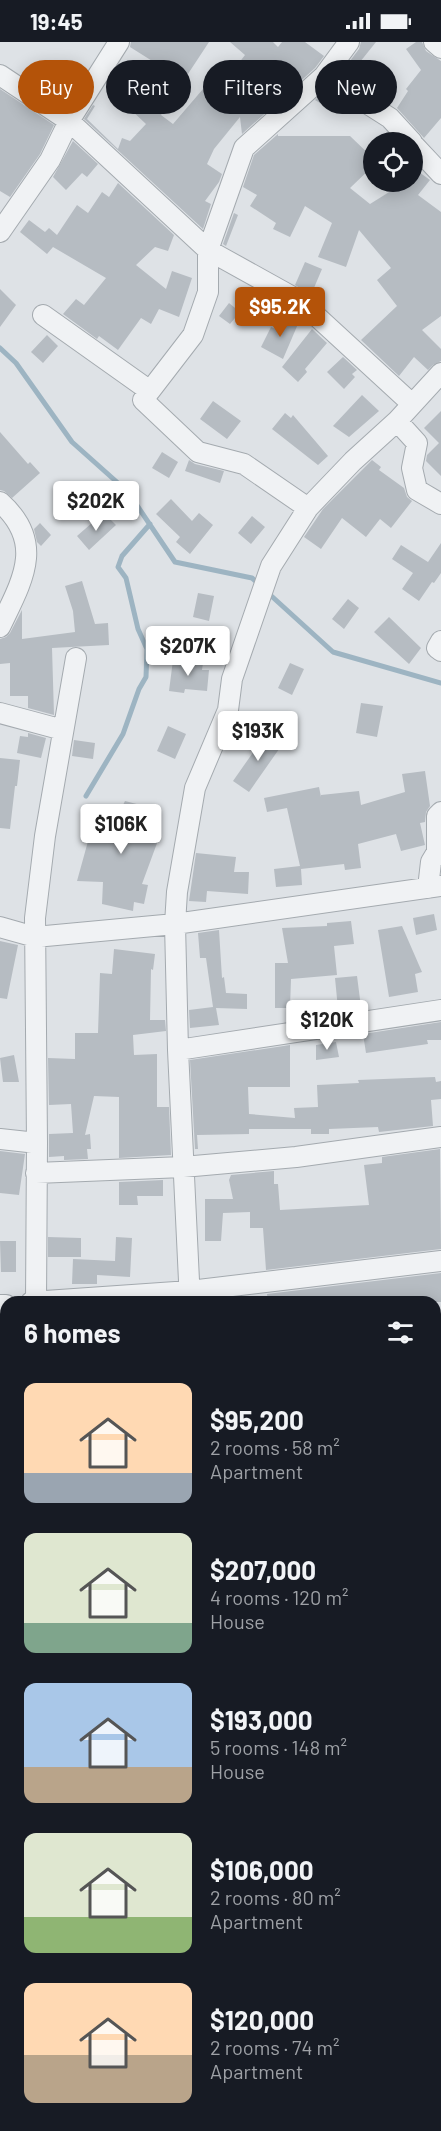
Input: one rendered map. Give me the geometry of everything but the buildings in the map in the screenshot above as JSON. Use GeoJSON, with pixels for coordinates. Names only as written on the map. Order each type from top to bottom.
{"type":"FeatureCollection","features":[{"type":"Feature","properties":{"kind":"street"},"geometry":{"type":"LineString","coordinates":[[0,231],[50,160],[69,121],[119,42]]}},
{"type":"Feature","properties":{"kind":"street"},"geometry":{"type":"LineString","coordinates":[[336,60],[349,42]]}},
{"type":"Feature","properties":{"kind":"street"},"geometry":{"type":"LineString","coordinates":[[434,42],[441,48]]}},
{"type":"Feature","properties":{"kind":"street"},"geometry":{"type":"LineString","coordinates":[[0,75],[69,121],[208,250],[300,301],[412,404]]}},
{"type":"Feature","properties":{"kind":"street"},"geometry":{"type":"LineString","coordinates":[[308,508],[244,464],[198,452],[143,400],[193,335],[208,292],[208,250],[244,148],[315,84]]}},
{"type":"Feature","properties":{"kind":"street"},"geometry":{"type":"LineString","coordinates":[[384,114],[402,132]]}},
{"type":"Feature","properties":{"kind":"street"},"geometry":{"type":"LineString","coordinates":[[423,151],[438,163]]}},
{"type":"Feature","properties":{"kind":"street"},"geometry":{"type":"LineString","coordinates":[[43,315],[150,391]]}},
{"type":"Feature","properties":{"kind":"street"},"geometry":{"type":"LineString","coordinates":[[190,1296],[178,1050],[175,924],[177,892],[195,788],[228,710],[232,679],[271,566],[308,508],[353,461],[397,421],[441,373]]}},
{"type":"Feature","properties":{"kind":"street"},"geometry":{"type":"LineString","coordinates":[[397,421],[417,443],[411,468],[417,490],[441,504]]}},
{"type":"Feature","properties":{"kind":"street"},"geometry":{"type":"LineString","coordinates":[[0,502],[13,514],[27,543],[24,577],[0,627]]}},
{"type":"Feature","properties":{"kind":"street"},"geometry":{"type":"LineString","coordinates":[[441,641],[437,648],[441,651]]}},
{"type":"Feature","properties":{"kind":"street"},"geometry":{"type":"LineString","coordinates":[[36,1296],[35,918],[45,836],[76,658]]}},
{"type":"Feature","properties":{"kind":"street"},"geometry":{"type":"LineString","coordinates":[[0,713],[63,730]]}},
{"type":"Feature","properties":{"kind":"street"},"geometry":{"type":"LineString","coordinates":[[0,927],[35,937],[175,924],[435,887],[431,862],[437,852],[437,816],[441,812]]}},
{"type":"Feature","properties":{"kind":"street"},"geometry":{"type":"LineString","coordinates":[[178,1050],[441,1010]]}},
{"type":"Feature","properties":{"kind":"street"},"geometry":{"type":"LineString","coordinates":[[36,1173],[183,1167],[296,1157],[441,1137]]}},
{"type":"Feature","properties":{"kind":"street"},"geometry":{"type":"LineString","coordinates":[[0,1139],[37,1143]]}},
{"type":"Feature","properties":{"kind":"street"},"geometry":{"type":"LineString","coordinates":[[197,1296],[441,1261]]}},
{"type":"Feature","properties":{"kind":"waterway"},"geometry":{"type":"LineString","coordinates":[[0,348],[16,363],[72,442],[128,492],[175,562],[252,578],[260,585]]}},
{"type":"Feature","properties":{"kind":"waterway"},"geometry":{"type":"LineString","coordinates":[[86,796],[123,734],[139,689],[146,677],[147,649],[138,629],[126,578],[118,567],[122,556],[150,524]]}},
{"type":"Feature","properties":{"kind":"waterway"},"geometry":{"type":"LineString","coordinates":[[267,592],[333,652],[441,683]]}}]}
